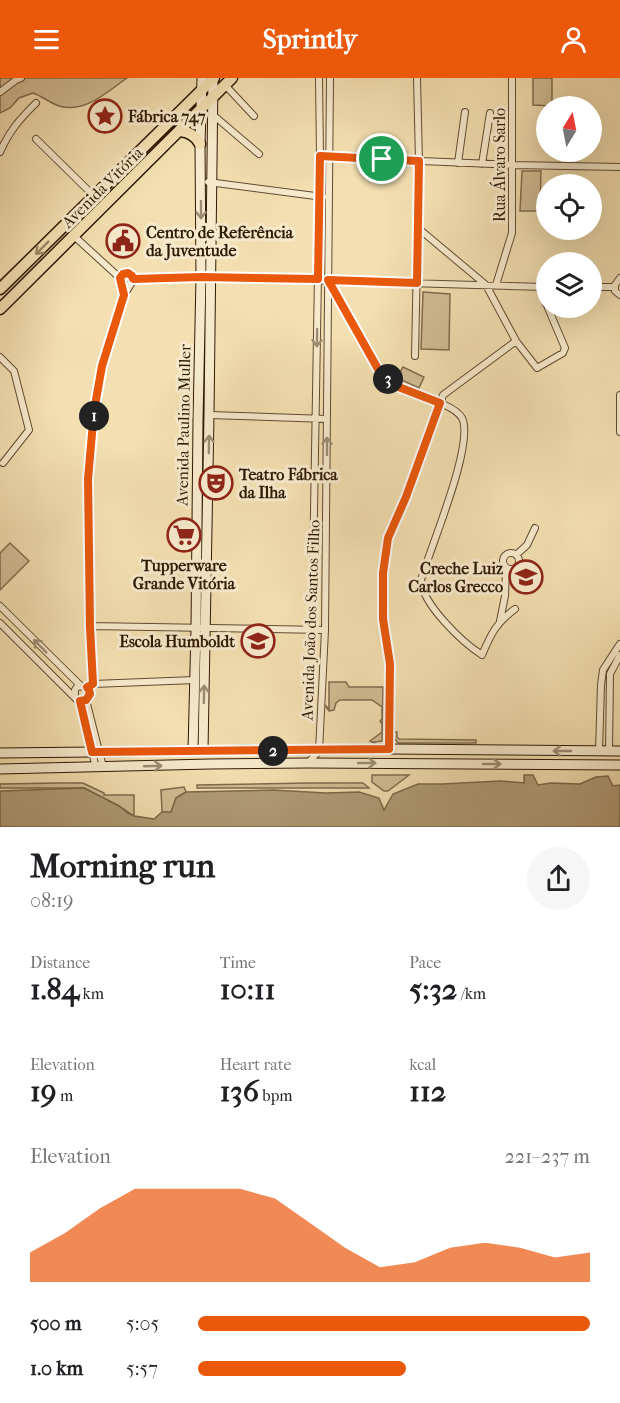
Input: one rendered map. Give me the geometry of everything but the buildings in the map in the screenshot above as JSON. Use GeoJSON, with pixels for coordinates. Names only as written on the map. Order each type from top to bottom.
{"type":"FeatureCollection","features":[{"type":"Feature","properties":{"kind":"main road"},"geometry":{"type":"LineString","coordinates":[[209,80],[213,98]]}},
{"type":"Feature","properties":{"kind":"main road","name":"Avenida Vitória"},"geometry":{"type":"LineString","coordinates":[[0,290],[209,80]]}},
{"type":"Feature","properties":{"kind":"main road","name":"Avenida Paulino Muller"},"geometry":{"type":"LineString","coordinates":[[198,751],[195,680],[200,628],[210,381],[200,182],[201,144],[207,112],[209,80]]}},
{"type":"Feature","properties":{"kind":"main road","name":"Avenida Vitória"},"geometry":{"type":"LineString","coordinates":[[0,309],[180,131],[207,112],[213,98],[229,82]]}},
{"type":"Feature","properties":{"kind":"main road","name":"Avenida Paulino Muller"},"geometry":{"type":"LineString","coordinates":[[198,751],[199,347],[212,182],[207,112]]}},
{"type":"Feature","properties":{"kind":"main road"},"geometry":{"type":"LineString","coordinates":[[180,131],[192,135],[201,144]]}},
{"type":"Feature","properties":{"kind":"main road"},"geometry":{"type":"LineString","coordinates":[[199,347],[210,347]]}},
{"type":"Feature","properties":{"kind":"main road"},"geometry":{"type":"LineString","coordinates":[[199,378],[210,381]]}},
{"type":"Feature","properties":{"kind":"main road"},"geometry":{"type":"LineString","coordinates":[[0,753],[389,749],[620,751]]}},
{"type":"Feature","properties":{"kind":"main road"},"geometry":{"type":"LineString","coordinates":[[198,751],[210,764]]}},
{"type":"Feature","properties":{"kind":"main road"},"geometry":{"type":"LineString","coordinates":[[0,769],[308,763],[620,765]]}},
{"type":"Feature","properties":{"kind":"street"},"geometry":{"type":"LineString","coordinates":[[0,92],[21,78]]}},
{"type":"Feature","properties":{"kind":"street","name":"Avenida João dos Santos Filho"},"geometry":{"type":"LineString","coordinates":[[312,630],[320,156],[319,78]]}},
{"type":"Feature","properties":{"kind":"street","name":"Avenida João dos Santos Filho"},"geometry":{"type":"LineString","coordinates":[[319,751],[325,630],[330,78]]}},
{"type":"Feature","properties":{"kind":"street"},"geometry":{"type":"LineString","coordinates":[[415,356],[419,161],[417,78]]}},
{"type":"Feature","properties":{"kind":"street","name":"Rua Álvaro Sarlo"},"geometry":{"type":"LineString","coordinates":[[496,285],[512,233],[512,78]]}},
{"type":"Feature","properties":{"kind":"street","name":"Avenida Vitória"},"geometry":{"type":"LineString","coordinates":[[229,82],[254,116]]}},
{"type":"Feature","properties":{"kind":"street"},"geometry":{"type":"LineString","coordinates":[[0,152],[12,129],[36,103]]}},
{"type":"Feature","properties":{"kind":"street"},"geometry":{"type":"LineString","coordinates":[[207,112],[260,154]]}},
{"type":"Feature","properties":{"kind":"street"},"geometry":{"type":"LineString","coordinates":[[458,162],[465,112]]}},
{"type":"Feature","properties":{"kind":"street"},"geometry":{"type":"LineString","coordinates":[[482,164],[490,113]]}},
{"type":"Feature","properties":{"kind":"street"},"geometry":{"type":"LineString","coordinates":[[36,139],[94,196]]}},
{"type":"Feature","properties":{"kind":"street"},"geometry":{"type":"LineString","coordinates":[[320,156],[482,164],[620,167]]}},
{"type":"Feature","properties":{"kind":"street"},"geometry":{"type":"LineString","coordinates":[[200,182],[329,197]]}},
{"type":"Feature","properties":{"kind":"street"},"geometry":{"type":"LineString","coordinates":[[418,228],[486,285],[516,341],[537,368],[563,353],[565,348],[552,318]]}},
{"type":"Feature","properties":{"kind":"street"},"geometry":{"type":"LineString","coordinates":[[74,236],[126,286],[132,282],[206,278],[536,286]]}},
{"type":"Feature","properties":{"kind":"street"},"geometry":{"type":"LineString","coordinates":[[80,700],[90,694],[87,686],[90,627],[88,479],[94,411],[102,366],[124,295],[132,282],[131,274],[123,274],[121,281],[124,295]]}},
{"type":"Feature","properties":{"kind":"street"},"geometry":{"type":"LineString","coordinates":[[620,278],[615,285],[615,291],[620,295]]}},
{"type":"Feature","properties":{"kind":"street"},"geometry":{"type":"LineString","coordinates":[[328,280],[378,369],[396,386],[440,403],[455,411],[462,418],[465,431],[464,445],[421,584],[427,600],[468,646],[482,655],[486,643],[500,621],[515,609]]}},
{"type":"Feature","properties":{"kind":"street"},"geometry":{"type":"LineString","coordinates":[[602,287],[615,287]]}},
{"type":"Feature","properties":{"kind":"street"},"geometry":{"type":"LineString","coordinates":[[389,749],[390,664],[383,619],[383,573],[388,538],[406,497],[443,395],[516,341]]}},
{"type":"Feature","properties":{"kind":"street"},"geometry":{"type":"LineString","coordinates":[[0,357],[14,371],[29,430],[3,463]]}},
{"type":"Feature","properties":{"kind":"street"},"geometry":{"type":"LineString","coordinates":[[620,395],[620,432]]}},
{"type":"Feature","properties":{"kind":"street"},"geometry":{"type":"LineString","coordinates":[[209,415],[327,419]]}},
{"type":"Feature","properties":{"kind":"street"},"geometry":{"type":"LineString","coordinates":[[516,555],[527,545],[535,528]]}},
{"type":"Feature","properties":{"kind":"street"},"geometry":{"type":"LineString","coordinates":[[500,621],[505,596],[506,569],[502,564],[502,559],[506,554],[516,555],[519,561],[517,567],[512,570],[506,569]]}},
{"type":"Feature","properties":{"kind":"street"},"geometry":{"type":"LineString","coordinates":[[0,606],[87,686]]}},
{"type":"Feature","properties":{"kind":"street"},"geometry":{"type":"LineString","coordinates":[[0,623],[80,700]]}},
{"type":"Feature","properties":{"kind":"street"},"geometry":{"type":"LineString","coordinates":[[90,627],[325,630]]}},
{"type":"Feature","properties":{"kind":"street"},"geometry":{"type":"LineString","coordinates":[[599,751],[603,670],[620,644]]}},
{"type":"Feature","properties":{"kind":"street"},"geometry":{"type":"LineString","coordinates":[[609,751],[610,674],[620,655]]}},
{"type":"Feature","properties":{"kind":"street"},"geometry":{"type":"LineString","coordinates":[[99,767],[75,690],[87,686],[195,680]]}},
{"type":"Feature","properties":{"kind":"street"},"geometry":{"type":"LineString","coordinates":[[308,763],[319,751]]}},
{"type":"Feature","properties":{"kind":"shaded area"},"geometry":{"type":"Polygon","coordinates":[[[0,78],[127,78],[96,100],[78,107],[59,106],[33,93],[19,98],[10,108],[0,113],[0,78]]]}},
{"type":"Feature","properties":{"kind":"shaded area"},"geometry":{"type":"Polygon","coordinates":[[[533,78],[552,78],[552,96],[536,96],[536,105],[533,105],[533,78]]]}},
{"type":"Feature","properties":{"kind":"shaded area"},"geometry":{"type":"Polygon","coordinates":[[[522,171],[541,171],[541,174],[536,174],[536,211],[520,211],[522,171]]]}},
{"type":"Feature","properties":{"kind":"shaded area"},"geometry":{"type":"Polygon","coordinates":[[[423,292],[450,294],[449,350],[421,349],[423,292]]]}},
{"type":"Feature","properties":{"kind":"shaded area"},"geometry":{"type":"Polygon","coordinates":[[[403,367],[424,377],[419,388],[397,378],[403,367]]]}},
{"type":"Feature","properties":{"kind":"shaded area"},"geometry":{"type":"Polygon","coordinates":[[[10,543],[29,561],[0,590],[0,553],[10,543]]]}},
{"type":"Feature","properties":{"kind":"shaded area"},"geometry":{"type":"Polygon","coordinates":[[[329,682],[346,682],[349,687],[383,687],[382,741],[374,742],[376,744],[370,741],[382,732],[380,721],[382,707],[372,700],[340,700],[336,703],[334,710],[329,711],[326,706],[329,709],[329,682]]]}},
{"type":"Feature","properties":{"kind":"shaded area"},"geometry":{"type":"Polygon","coordinates":[[[393,732],[397,732],[399,739],[476,740],[476,743],[398,743],[393,732]]]}},
{"type":"Feature","properties":{"kind":"shaded area"},"geometry":{"type":"Polygon","coordinates":[[[372,775],[409,775],[388,791],[384,791],[372,782],[372,775]]]}},
{"type":"Feature","properties":{"kind":"shaded area"},"geometry":{"type":"Polygon","coordinates":[[[524,775],[533,775],[538,785],[580,784],[596,777],[608,776],[613,786],[620,785],[620,827],[0,827],[0,791],[84,788],[134,816],[154,819],[162,812],[171,812],[176,798],[186,792],[273,790],[359,792],[379,798],[384,810],[393,794],[418,784],[501,781],[524,783],[524,775]]]}},
{"type":"Feature","properties":{"kind":"shaded area"},"geometry":{"type":"Polygon","coordinates":[[[83,783],[104,795],[134,795],[134,816],[84,788],[0,788],[0,784],[83,783]]]}},
{"type":"Feature","properties":{"kind":"shaded area"},"geometry":{"type":"Polygon","coordinates":[[[363,783],[369,788],[197,788],[197,785],[363,783]]]}},
{"type":"Feature","properties":{"kind":"shaded area"},"geometry":{"type":"Polygon","coordinates":[[[184,787],[186,792],[176,798],[171,813],[162,812],[161,790],[184,787]]]}},
{"type":"Feature","properties":{"kind":"place","name":"Fábrica 747"},"geometry":{"type":"Point","coordinates":[105,116]}},
{"type":"Feature","properties":{"kind":"place","name":"Centro de Referência da Juventude"},"geometry":{"type":"Point","coordinates":[123,241]}},
{"type":"Feature","properties":{"kind":"place","name":"Teatro Fábrica da Ilha"},"geometry":{"type":"Point","coordinates":[216,483]}},
{"type":"Feature","properties":{"kind":"place","name":"Tupperware Grande Vitória"},"geometry":{"type":"Point","coordinates":[184,535]}},
{"type":"Feature","properties":{"kind":"place","name":"Creche Luiz Carlos Grecco"},"geometry":{"type":"Point","coordinates":[526,577]}},
{"type":"Feature","properties":{"kind":"place","name":"Escola Humboldt"},"geometry":{"type":"Point","coordinates":[258,641]}},
{"type":"Feature","properties":{"kind":"route"},"geometry":{"type":"LineString","coordinates":[[320,156],[382,159],[419,161],[417,283],[328,280],[378,369],[396,386],[440,403],[430,435],[388,538],[383,573],[383,619],[390,664],[389,749],[92,752],[80,701],[88,698],[90,694],[87,687],[93,684],[88,479],[94,411],[102,366],[124,295],[120,278],[123,274],[128,273],[133,279],[201,277],[318,279],[320,156]]}}]}
